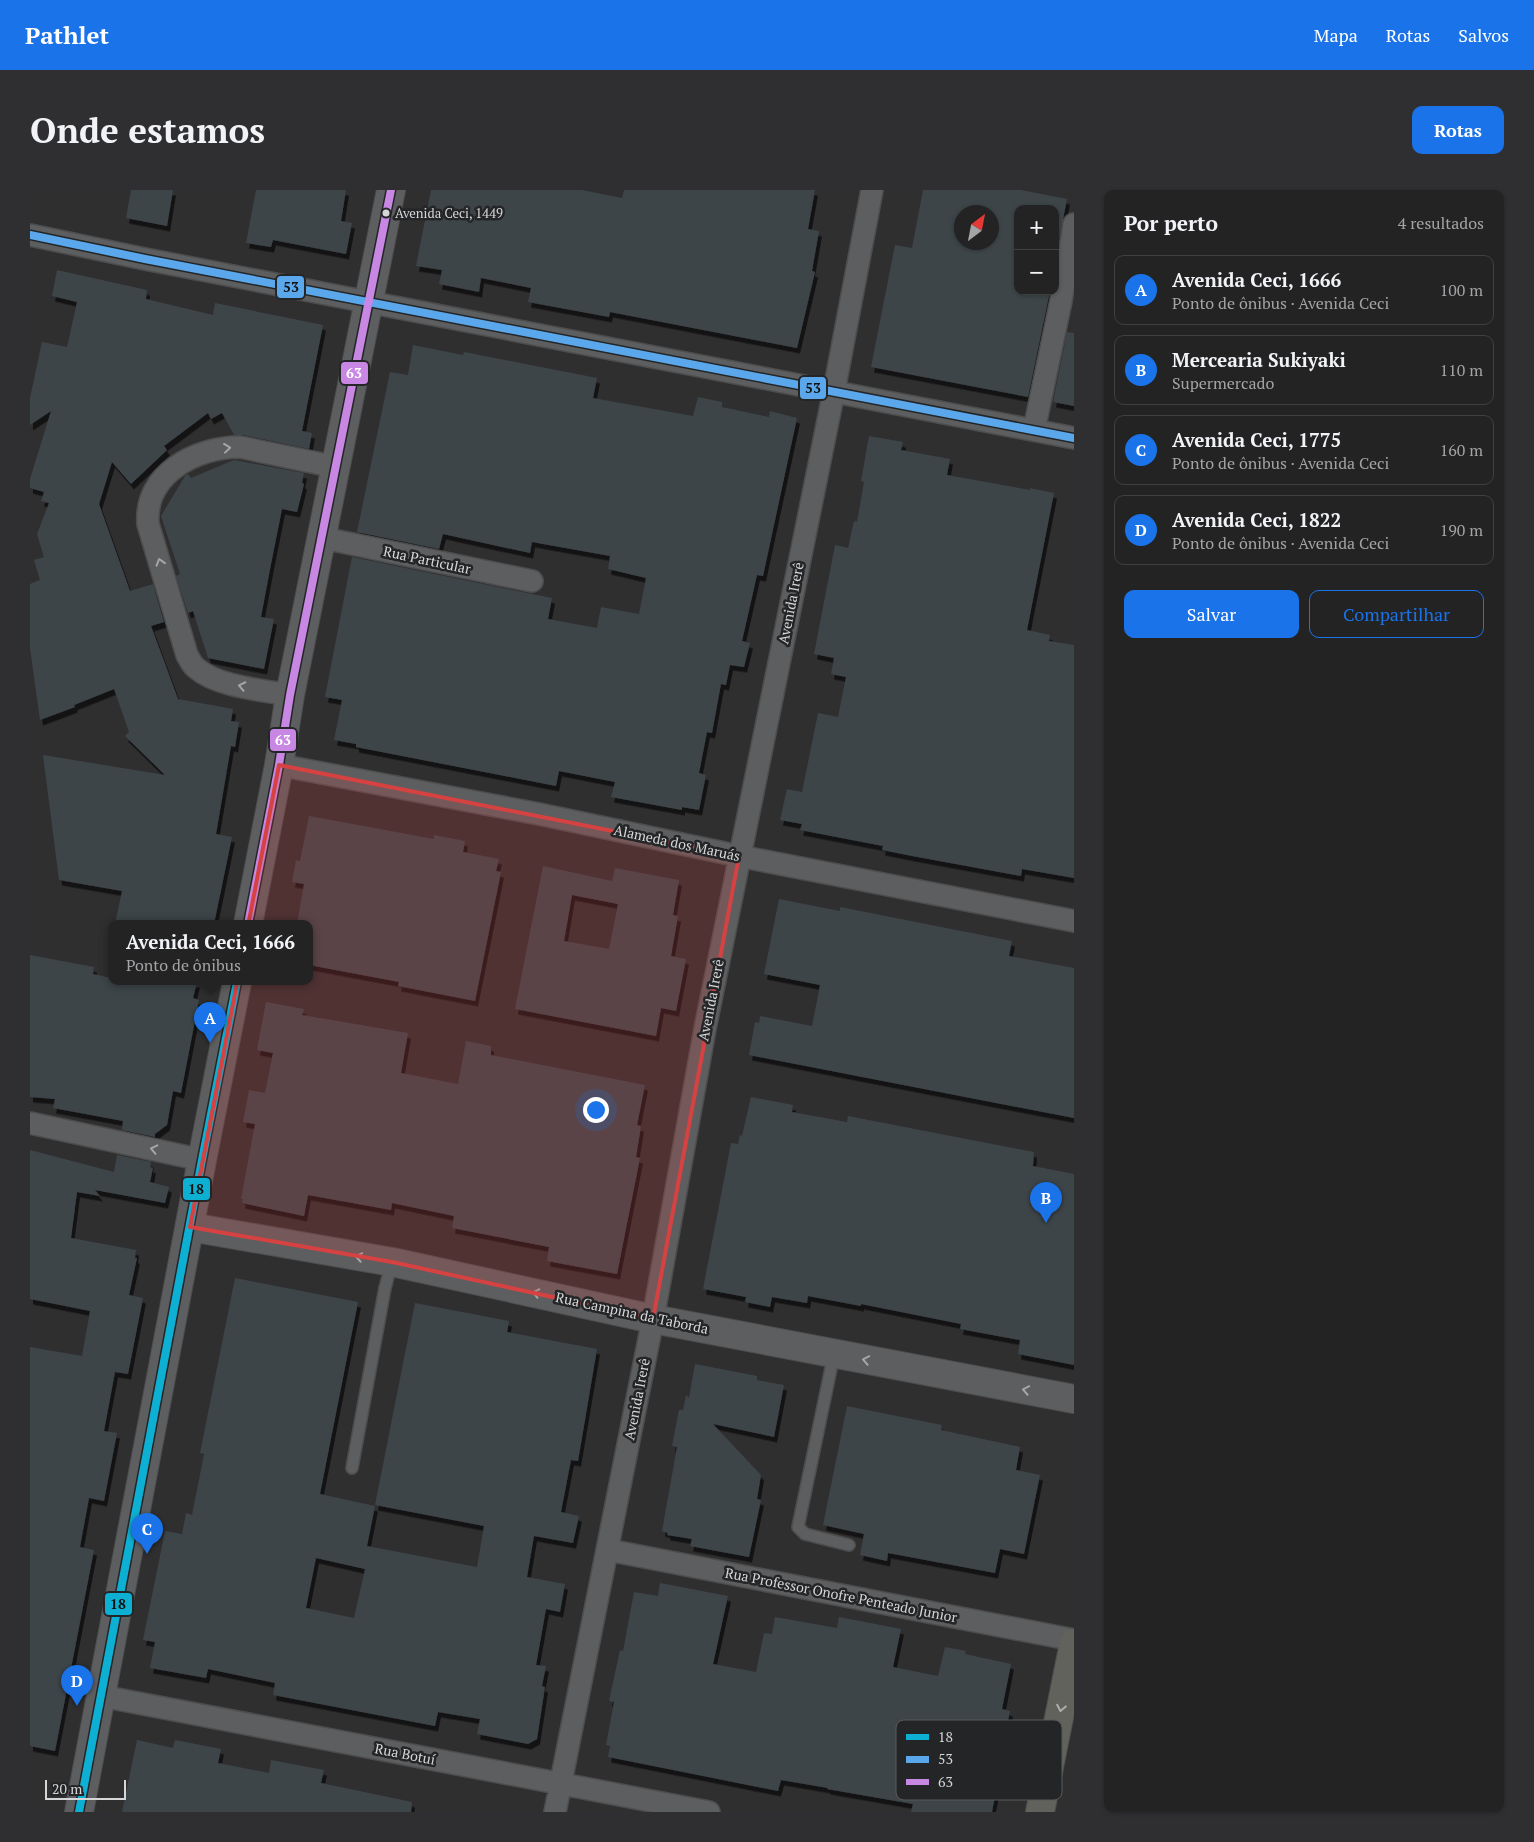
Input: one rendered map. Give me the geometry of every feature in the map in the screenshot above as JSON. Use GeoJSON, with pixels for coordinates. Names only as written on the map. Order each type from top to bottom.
{"type":"FeatureCollection","features":[{"type":"Feature","properties":{"kind":"main road"},"geometry":{"type":"LineString","coordinates":[[1058,1720],[1074,1641]]}},
{"type":"Feature","properties":{"kind":"street"},"geometry":{"type":"LineString","coordinates":[[249,920],[280,766],[290,695],[390,190]]}},
{"type":"Feature","properties":{"kind":"street","name":"Avenida Irerê"},"geometry":{"type":"LineString","coordinates":[[555,1812],[653,1319],[705,1028],[834,391],[872,190]]}},
{"type":"Feature","properties":{"kind":"street"},"geometry":{"type":"LineString","coordinates":[[1034,430],[1070,273],[1074,224]]}},
{"type":"Feature","properties":{"kind":"street"},"geometry":{"type":"LineString","coordinates":[[30,235],[1074,438]]}},
{"type":"Feature","properties":{"kind":"street"},"geometry":{"type":"LineString","coordinates":[[290,695],[217,680],[194,667],[188,655],[148,524],[147,510],[152,494],[165,476],[178,465],[200,453],[227,447],[240,447],[336,467]]}},
{"type":"Feature","properties":{"kind":"street","name":"Rua Particular"},"geometry":{"type":"LineString","coordinates":[[322,538],[532,581]]}},
{"type":"Feature","properties":{"kind":"street","name":"Alameda dos Maruás"},"geometry":{"type":"LineString","coordinates":[[280,766],[539,814],[740,856],[1074,921]]}},
{"type":"Feature","properties":{"kind":"street"},"geometry":{"type":"LineString","coordinates":[[79,1812],[236,985]]}},
{"type":"Feature","properties":{"kind":"street"},"geometry":{"type":"LineString","coordinates":[[30,1123],[202,1160]]}},
{"type":"Feature","properties":{"kind":"street","name":"Rua Campina da Taborda"},"geometry":{"type":"LineString","coordinates":[[190,1227],[392,1262],[653,1319],[1074,1399]]}},
{"type":"Feature","properties":{"kind":"street","name":"Rua Professor Onofre Penteado Junior"},"geometry":{"type":"LineString","coordinates":[[608,1550],[1074,1641]]}},
{"type":"Feature","properties":{"kind":"street","name":"Rua Botuí"},"geometry":{"type":"LineString","coordinates":[[101,1696],[709,1812]]}},
{"type":"Feature","properties":{"kind":"lane"},"geometry":{"type":"LineString","coordinates":[[352,1468],[385,1288],[392,1262]]}},
{"type":"Feature","properties":{"kind":"lane"},"geometry":{"type":"LineString","coordinates":[[834,1354],[798,1526],[805,1534],[849,1544]]}},
{"type":"Feature","properties":{"kind":"highlighted area"},"geometry":{"type":"Polygon","coordinates":[[[279,765],[739,856],[653,1319],[392,1262],[190,1227],[279,765]]]}},
{"type":"Feature","properties":{"kind":"building"},"geometry":{"type":"Polygon","coordinates":[[[131,190],[173,190],[167,226],[126,218],[131,190]]]}},
{"type":"Feature","properties":{"kind":"building"},"geometry":{"type":"Polygon","coordinates":[[[256,190],[346,190],[341,221],[352,223],[346,254],[273,240],[271,247],[246,243],[256,190]]]}},
{"type":"Feature","properties":{"kind":"building"},"geometry":{"type":"Polygon","coordinates":[[[431,190],[582,190],[622,198],[624,190],[815,190],[808,229],[819,231],[812,271],[815,272],[797,348],[610,312],[609,317],[528,302],[531,288],[481,278],[479,292],[439,284],[442,270],[416,266],[431,190]]]}},
{"type":"Feature","properties":{"kind":"building"},"geometry":{"type":"Polygon","coordinates":[[[923,190],[1021,190],[1067,199],[1059,240],[1059,205],[1014,205],[1014,295],[1049,295],[1028,397],[871,367],[895,245],[912,248],[923,190]]]}},
{"type":"Feature","properties":{"kind":"building"},"geometry":{"type":"Polygon","coordinates":[[[57,270],[147,290],[146,299],[213,315],[215,303],[323,325],[302,431],[312,433],[309,449],[243,435],[234,435],[222,413],[211,419],[208,413],[164,446],[167,450],[131,484],[112,462],[99,504],[130,591],[153,584],[164,622],[151,626],[178,699],[233,709],[231,721],[239,722],[235,747],[231,746],[216,834],[232,837],[215,920],[116,920],[122,891],[59,880],[43,755],[165,775],[125,736],[129,732],[114,689],[74,705],[75,707],[40,720],[30,648],[30,584],[40,580],[34,560],[44,557],[37,534],[49,503],[41,501],[44,492],[30,488],[30,479],[51,411],[30,425],[30,398],[42,342],[67,347],[77,302],[52,296],[57,270]]]}},
{"type":"Feature","properties":{"kind":"building"},"geometry":{"type":"Polygon","coordinates":[[[1067,332],[1074,333],[1074,406],[1053,402],[1067,332]]]}},
{"type":"Feature","properties":{"kind":"building"},"geometry":{"type":"Polygon","coordinates":[[[413,345],[463,355],[464,352],[597,378],[593,398],[693,416],[698,397],[722,402],[722,407],[769,417],[770,411],[797,418],[763,576],[757,575],[742,641],[750,643],[744,667],[730,665],[726,685],[721,684],[712,733],[707,732],[699,773],[706,775],[699,810],[682,807],[682,810],[611,797],[615,782],[559,771],[556,786],[356,747],[356,744],[334,740],[342,700],[325,697],[352,557],[552,598],[548,619],[597,628],[601,607],[639,614],[646,578],[608,569],[610,556],[532,542],[530,553],[443,534],[439,549],[357,532],[390,372],[408,375],[413,345]]]}},
{"type":"Feature","properties":{"kind":"building"},"geometry":{"type":"Polygon","coordinates":[[[869,436],[903,442],[901,450],[950,459],[947,475],[1054,493],[1027,630],[1050,635],[1049,641],[1074,645],[1074,878],[1022,869],[1021,876],[912,856],[882,850],[883,846],[800,830],[802,824],[780,820],[787,789],[802,792],[818,713],[838,717],[846,677],[831,674],[834,658],[814,654],[835,545],[848,548],[854,521],[857,522],[864,482],[861,481],[869,436]]]}},
{"type":"Feature","properties":{"kind":"building"},"geometry":{"type":"Polygon","coordinates":[[[234,460],[304,473],[302,483],[304,484],[297,512],[282,509],[261,617],[274,619],[264,669],[208,658],[193,611],[188,613],[176,576],[180,574],[161,516],[185,476],[188,474],[191,478],[234,460]]]}},
{"type":"Feature","properties":{"kind":"building"},"geometry":{"type":"Polygon","coordinates":[[[309,816],[434,839],[434,835],[465,841],[463,852],[499,859],[496,871],[501,872],[475,1001],[398,986],[399,982],[313,966],[313,920],[298,920],[304,884],[292,882],[296,860],[300,861],[309,816]]]}},
{"type":"Feature","properties":{"kind":"building"},"geometry":{"type":"Polygon","coordinates":[[[543,866],[612,881],[615,868],[679,880],[673,915],[678,916],[671,956],[686,959],[676,1011],[661,1008],[656,1036],[515,1009],[543,866]],[[572,895],[564,941],[609,949],[618,904],[572,895]]]}},
{"type":"Feature","properties":{"kind":"building"},"geometry":{"type":"Polygon","coordinates":[[[779,899],[840,911],[840,907],[1012,941],[1009,956],[1074,968],[1074,1118],[749,1055],[755,1022],[759,1023],[760,1016],[812,1026],[820,985],[764,974],[779,899]]]}},
{"type":"Feature","properties":{"kind":"building"},"geometry":{"type":"Polygon","coordinates":[[[30,955],[94,967],[93,974],[108,977],[108,985],[196,985],[193,998],[199,1000],[181,1093],[173,1091],[167,1125],[155,1134],[155,1137],[122,1130],[123,1121],[53,1108],[55,1099],[30,1097],[30,955]]]}},
{"type":"Feature","properties":{"kind":"building"},"geometry":{"type":"Polygon","coordinates":[[[266,1002],[304,1009],[302,1015],[408,1033],[401,1073],[458,1084],[466,1041],[491,1046],[491,1055],[645,1085],[637,1125],[641,1126],[636,1157],[640,1158],[617,1274],[547,1261],[549,1247],[452,1228],[454,1216],[392,1203],[391,1210],[308,1195],[304,1216],[242,1203],[243,1199],[241,1199],[255,1124],[243,1122],[249,1090],[265,1093],[273,1053],[257,1050],[266,1002]]]}},
{"type":"Feature","properties":{"kind":"building"},"geometry":{"type":"Polygon","coordinates":[[[751,1097],[793,1105],[792,1112],[847,1122],[848,1116],[1034,1152],[1033,1166],[1074,1174],[1074,1365],[1018,1354],[1020,1340],[960,1329],[961,1324],[861,1304],[861,1306],[808,1296],[807,1303],[772,1297],[770,1307],[745,1302],[746,1297],[703,1289],[731,1143],[738,1144],[740,1135],[742,1136],[751,1097]]]}},
{"type":"Feature","properties":{"kind":"building"},"geometry":{"type":"Polygon","coordinates":[[[30,1150],[114,1172],[117,1155],[151,1162],[150,1167],[153,1168],[150,1182],[169,1187],[165,1203],[95,1190],[100,1196],[77,1192],[71,1238],[136,1250],[135,1258],[137,1258],[129,1295],[143,1298],[128,1374],[115,1372],[104,1431],[117,1433],[104,1501],[89,1498],[80,1547],[94,1550],[55,1751],[30,1746],[30,1347],[82,1356],[90,1311],[30,1299],[30,1150]]]}},
{"type":"Feature","properties":{"kind":"building"},"geometry":{"type":"Polygon","coordinates":[[[235,1278],[358,1302],[320,1494],[375,1506],[367,1546],[477,1567],[484,1526],[375,1505],[415,1303],[509,1321],[507,1332],[597,1349],[578,1461],[571,1460],[561,1512],[579,1516],[573,1543],[534,1536],[527,1577],[565,1584],[560,1612],[546,1609],[536,1665],[546,1666],[542,1686],[545,1687],[537,1739],[528,1744],[477,1734],[480,1719],[438,1712],[435,1726],[273,1695],[275,1683],[208,1669],[206,1678],[150,1668],[155,1642],[143,1640],[165,1531],[182,1534],[186,1513],[192,1515],[204,1454],[200,1453],[235,1278]],[[316,1558],[306,1608],[354,1618],[365,1569],[316,1558]]]}},
{"type":"Feature","properties":{"kind":"building"},"geometry":{"type":"Polygon","coordinates":[[[695,1364],[757,1376],[757,1380],[784,1385],[774,1437],[713,1424],[761,1475],[757,1499],[761,1500],[749,1557],[690,1546],[692,1539],[667,1535],[668,1533],[662,1531],[677,1447],[672,1446],[679,1410],[683,1410],[686,1395],[689,1398],[695,1364]]]}},
{"type":"Feature","properties":{"kind":"building"},"geometry":{"type":"Polygon","coordinates":[[[847,1406],[942,1425],[941,1430],[1020,1447],[1016,1470],[1040,1475],[1024,1554],[1000,1549],[995,1573],[888,1553],[887,1561],[860,1555],[864,1534],[823,1525],[847,1406]]]}},
{"type":"Feature","properties":{"kind":"building"},"geometry":{"type":"Polygon","coordinates":[[[660,1583],[728,1596],[713,1664],[756,1672],[764,1633],[772,1634],[775,1617],[837,1628],[839,1617],[901,1629],[893,1667],[938,1676],[945,1647],[966,1651],[965,1654],[1011,1664],[1002,1709],[1010,1711],[1008,1720],[896,1720],[896,1800],[994,1800],[992,1812],[911,1812],[913,1804],[828,1788],[781,1780],[778,1791],[608,1757],[610,1746],[606,1745],[614,1702],[609,1701],[620,1650],[623,1651],[634,1592],[658,1596],[660,1583]]]}},
{"type":"Feature","properties":{"kind":"building"},"geometry":{"type":"Polygon","coordinates":[[[137,1740],[173,1748],[175,1740],[221,1749],[218,1763],[269,1773],[271,1760],[324,1770],[321,1783],[412,1802],[411,1812],[122,1812],[137,1740]]]}},
{"type":"Feature","properties":{"kind":"transit line","name":"63"},"geometry":{"type":"LineString","coordinates":[[249,920],[279,765],[290,695],[391,190]]}},
{"type":"Feature","properties":{"kind":"transit line","name":"53"},"geometry":{"type":"LineString","coordinates":[[30,235],[145,259],[1074,438]]}},
{"type":"Feature","properties":{"kind":"transit line","name":"18"},"geometry":{"type":"LineString","coordinates":[[79,1812],[236,985]]}},
{"type":"Feature","properties":{"kind":"place","name":"Avenida Ceci, 1449"},"geometry":{"type":"Point","coordinates":[386,213]}},
{"type":"Feature","properties":{"kind":"place","name":"Avenida Ceci, 1666"},"geometry":{"type":"Point","coordinates":[210,1043]}},
{"type":"Feature","properties":{"kind":"place","name":"Mercearia Sukiyaki"},"geometry":{"type":"Point","coordinates":[1046,1223]}},
{"type":"Feature","properties":{"kind":"place","name":"Avenida Ceci, 1775"},"geometry":{"type":"Point","coordinates":[147,1554]}},
{"type":"Feature","properties":{"kind":"place","name":"Avenida Ceci, 1822"},"geometry":{"type":"Point","coordinates":[77,1706]}}]}
